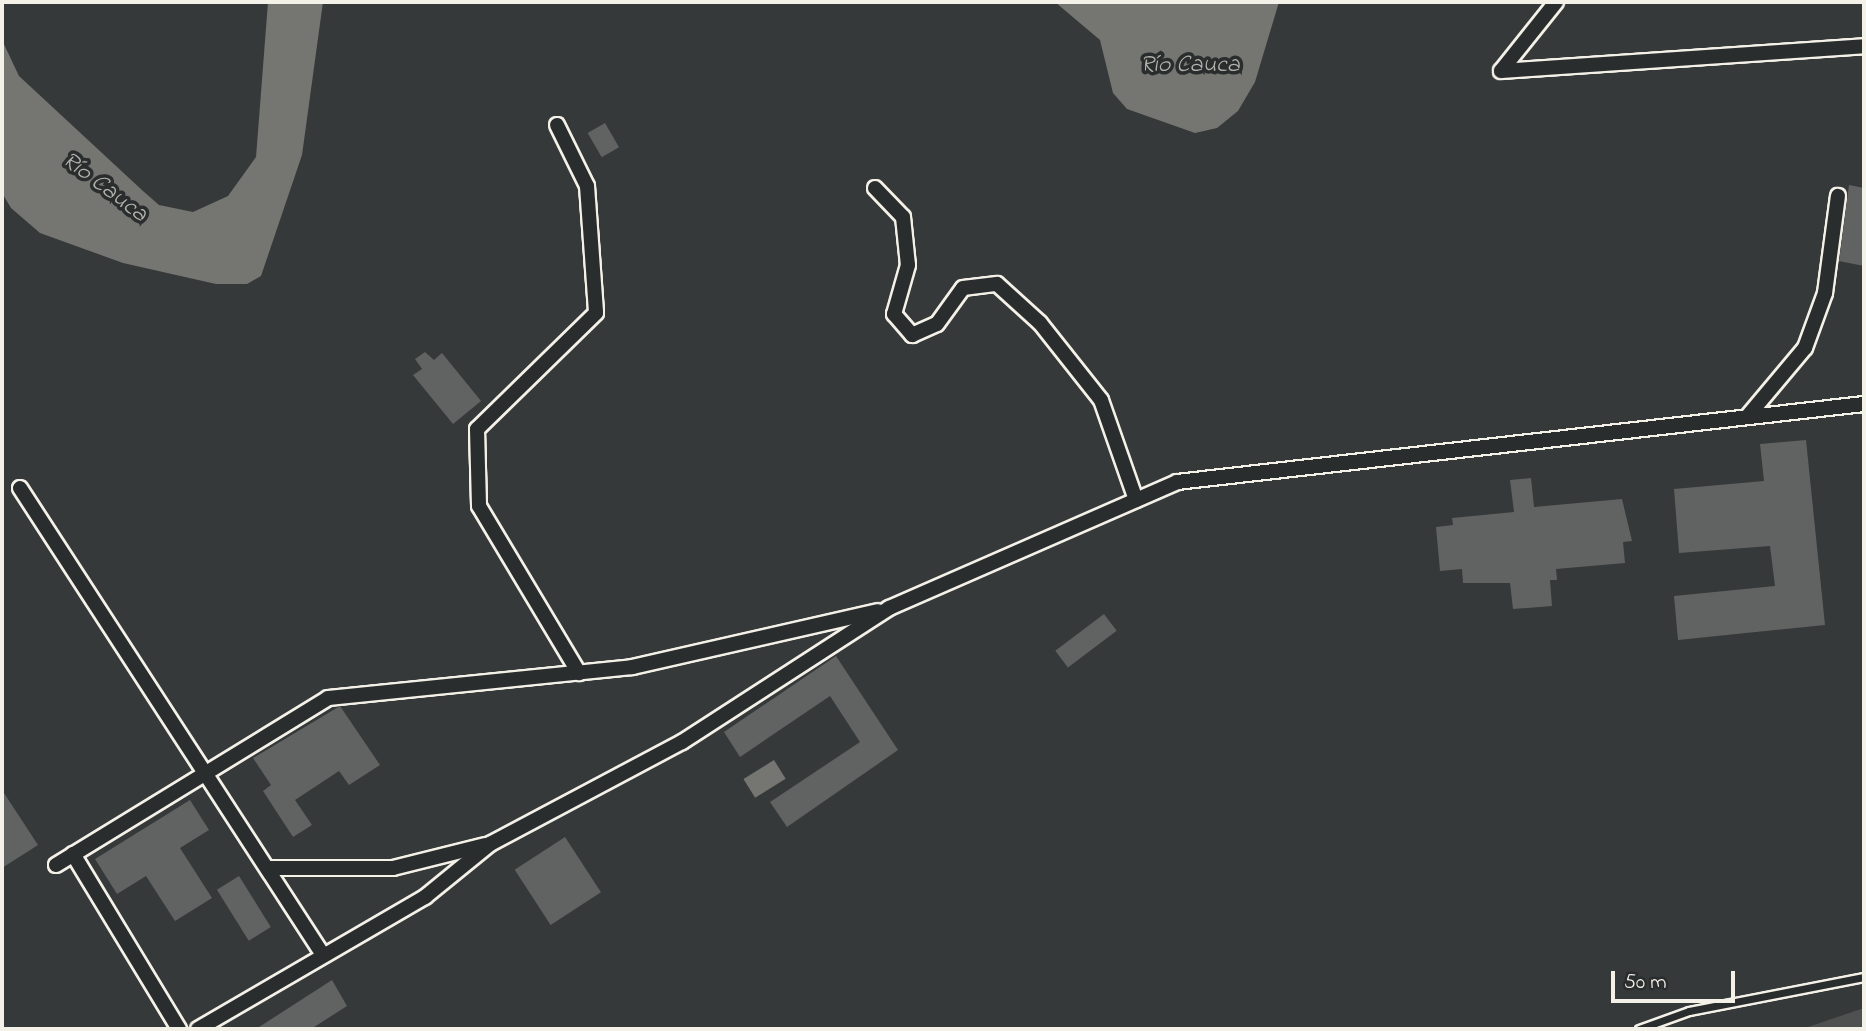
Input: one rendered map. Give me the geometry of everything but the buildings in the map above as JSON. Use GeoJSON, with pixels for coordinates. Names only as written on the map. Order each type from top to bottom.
{"type":"FeatureCollection","features":[{"type":"Feature","properties":{"kind":"street"},"geometry":{"type":"LineString","coordinates":[[1556,2],[1501,71],[1864,46]]}},
{"type":"Feature","properties":{"kind":"street"},"geometry":{"type":"LineString","coordinates":[[557,124],[587,186],[596,313],[477,429],[479,506],[579,673]]}},
{"type":"Feature","properties":{"kind":"street"},"geometry":{"type":"LineString","coordinates":[[875,188],[903,217],[908,265],[894,314],[912,335],[937,324],[963,288],[997,284],[1041,323],[1101,400],[1136,500]]}},
{"type":"Feature","properties":{"kind":"street"},"geometry":{"type":"LineString","coordinates":[[1747,417],[1805,348],[1825,293],[1839,196]]}},
{"type":"Feature","properties":{"kind":"street"},"geometry":{"type":"LineString","coordinates":[[198,1029],[425,897],[490,844],[682,741],[889,608],[1177,482],[1864,404]]}},
{"type":"Feature","properties":{"kind":"street"},"geometry":{"type":"LineString","coordinates":[[20,488],[323,955]]}},
{"type":"Feature","properties":{"kind":"street"},"geometry":{"type":"LineString","coordinates":[[56,865],[204,771],[328,698],[632,667],[889,608]]}},
{"type":"Feature","properties":{"kind":"street"},"geometry":{"type":"LineString","coordinates":[[268,868],[393,868],[490,844]]}},
{"type":"Feature","properties":{"kind":"street"},"geometry":{"type":"LineString","coordinates":[[73,854],[180,1029]]}},
{"type":"Feature","properties":{"kind":"lane"},"geometry":{"type":"LineString","coordinates":[[1639,1029],[1689,1011],[1864,977]]}},
{"type":"Feature","properties":{"kind":"shaded area"},"geometry":{"type":"Polygon","coordinates":[[[1864,1008],[1864,1029],[1802,1029],[1864,1008]]]}},
{"type":"Feature","properties":{"kind":"water","name":"Río Cauca"},"geometry":{"type":"Polygon","coordinates":[[[268,2],[323,2],[302,155],[261,276],[247,284],[216,284],[123,263],[40,233],[11,208],[2,193],[2,40],[19,76],[143,191],[159,205],[193,212],[228,196],[256,157],[268,2]]]}},
{"type":"Feature","properties":{"kind":"water","name":"Río Cauca"},"geometry":{"type":"Polygon","coordinates":[[[1055,2],[1279,2],[1255,82],[1238,111],[1217,128],[1195,133],[1127,109],[1113,93],[1100,40],[1055,2]]]}},
{"type":"Feature","properties":{"kind":"water"},"geometry":{"type":"Polygon","coordinates":[[[774,760],[786,779],[755,798],[743,779],[774,760]]]}}]}
